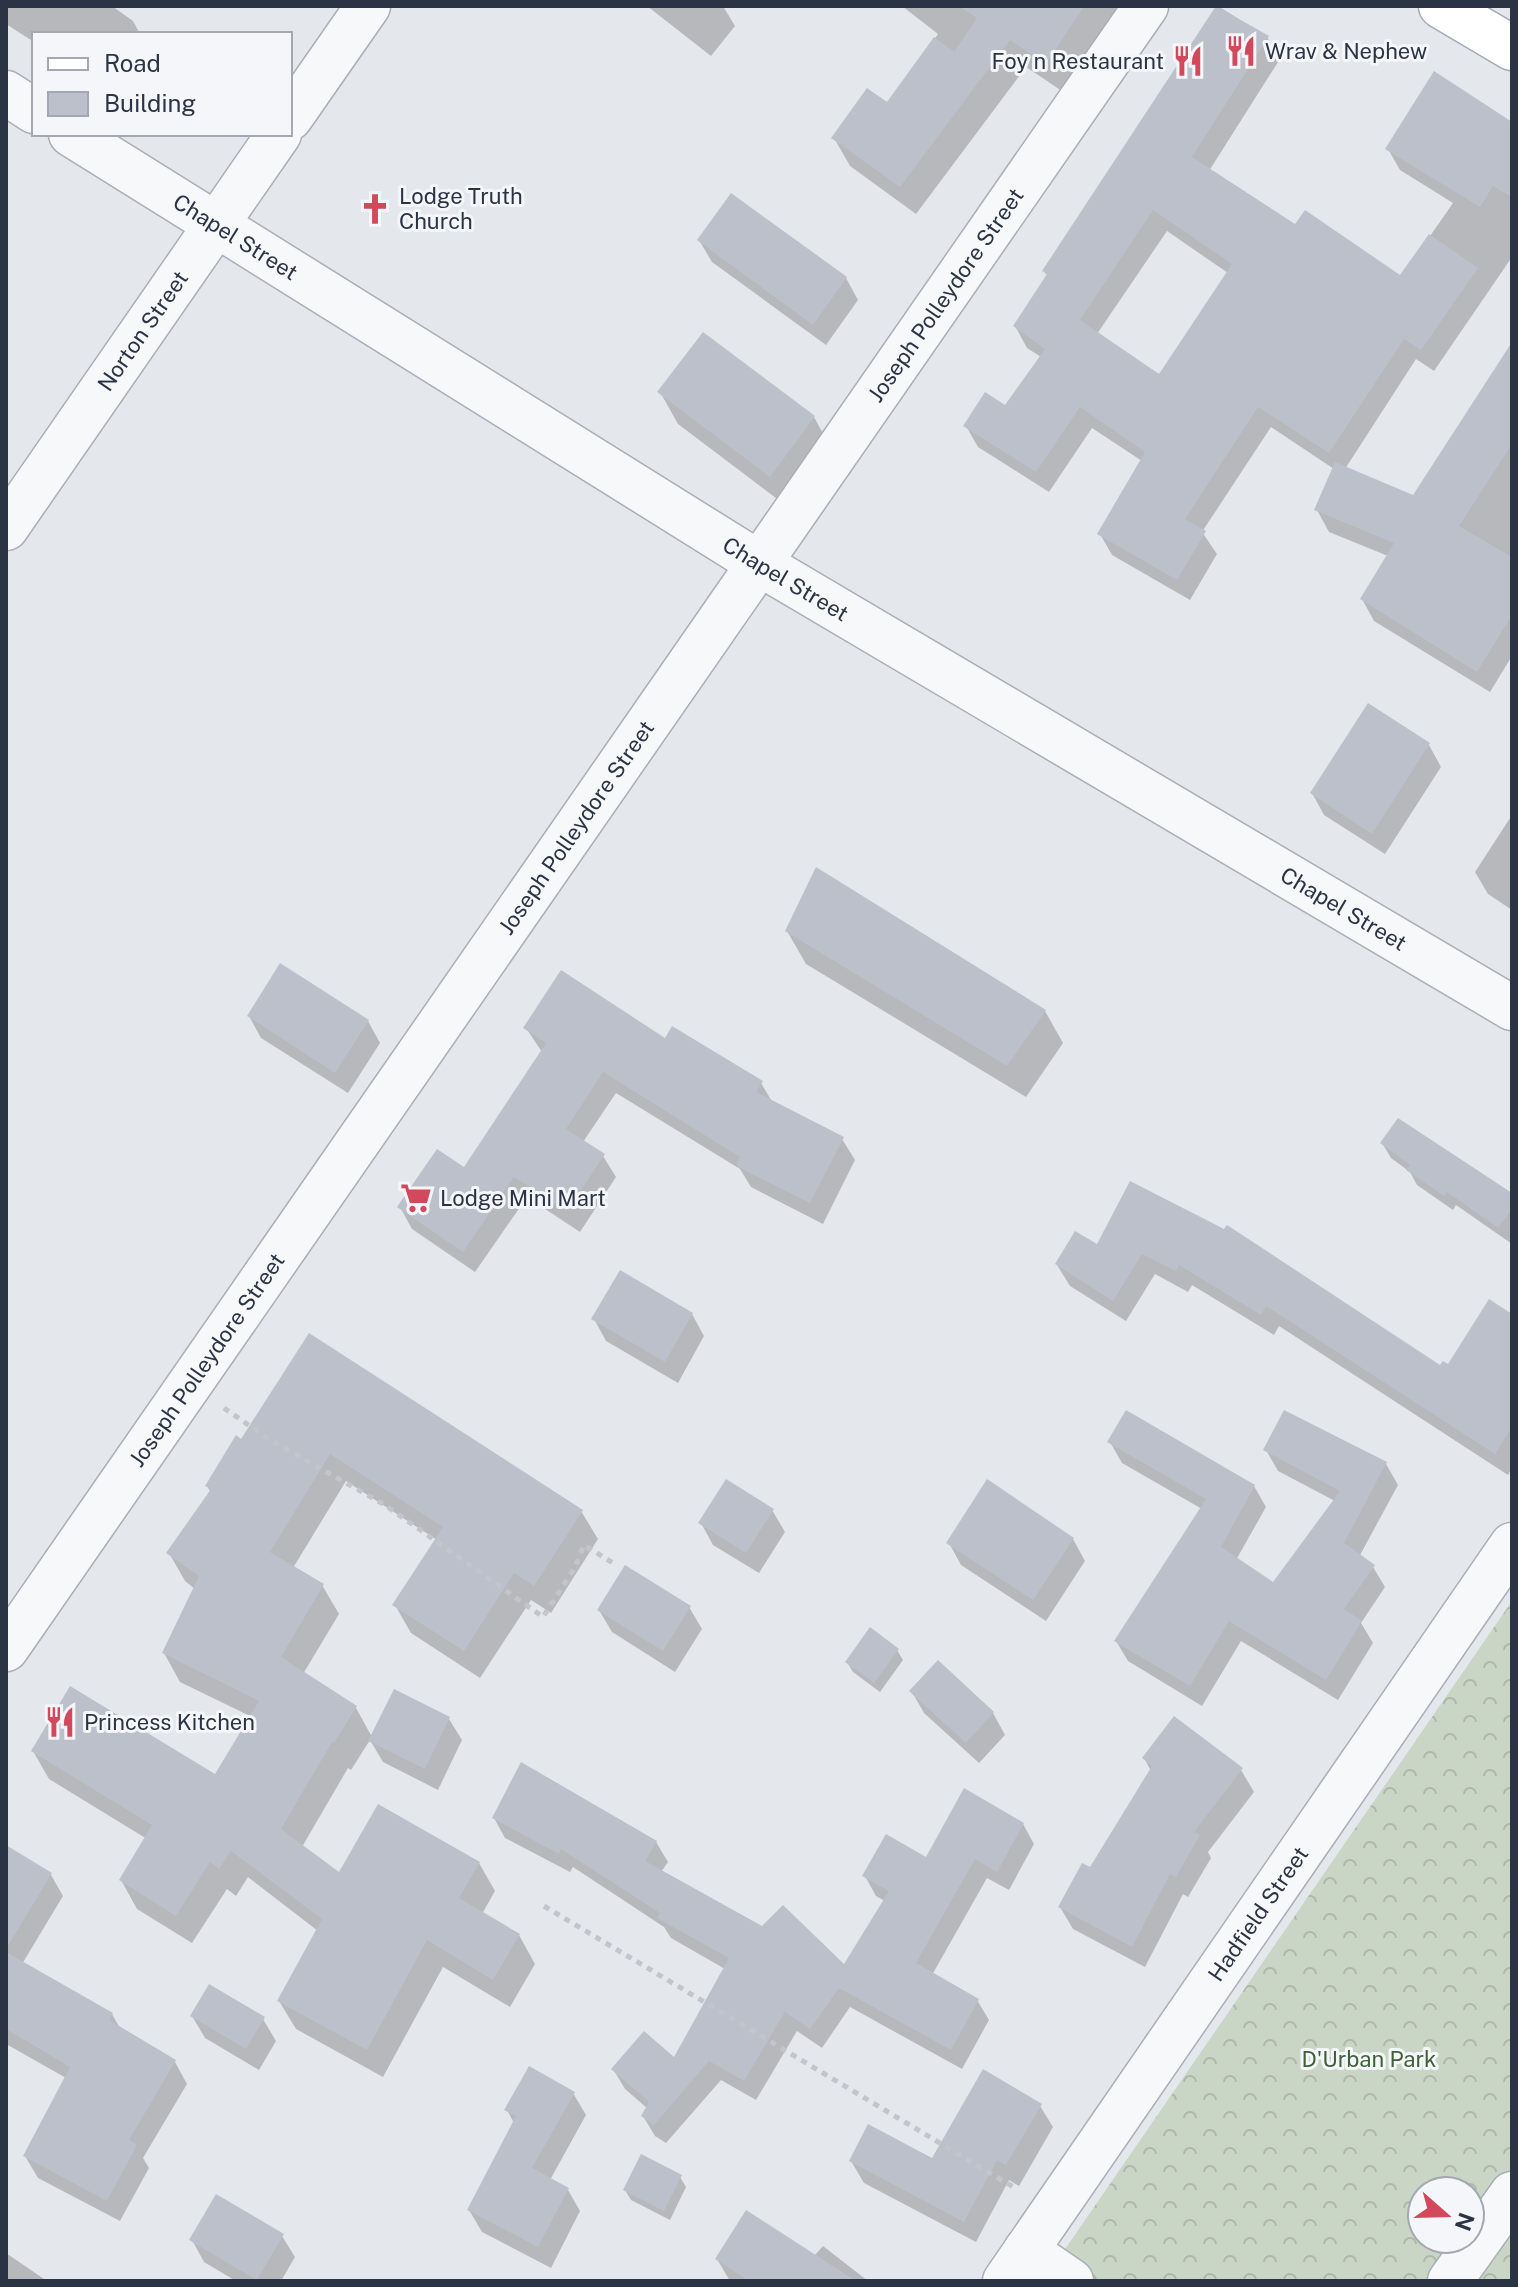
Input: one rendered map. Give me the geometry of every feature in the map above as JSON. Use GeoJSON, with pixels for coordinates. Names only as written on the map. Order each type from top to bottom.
{"type":"FeatureCollection","features":[{"type":"Feature","properties":{"kind":"main road"},"geometry":{"type":"LineString","coordinates":[[1441,6],[1512,48]]}},
{"type":"Feature","properties":{"kind":"street"},"geometry":{"type":"LineString","coordinates":[[292,115],[368,6]]}},
{"type":"Feature","properties":{"kind":"street","name":"Joseph Polleydore Street"},"geometry":{"type":"LineString","coordinates":[[6,1649],[1146,6]]}},
{"type":"Feature","properties":{"kind":"street"},"geometry":{"type":"LineString","coordinates":[[6,93],[32,110]]}},
{"type":"Feature","properties":{"kind":"street","name":"Chapel Street"},"geometry":{"type":"LineString","coordinates":[[74,136],[760,564],[1512,1008]]}},
{"type":"Feature","properties":{"kind":"street","name":"Norton Street"},"geometry":{"type":"LineString","coordinates":[[6,528],[278,136]]}},
{"type":"Feature","properties":{"kind":"street","name":"Hadfield Street"},"geometry":{"type":"LineString","coordinates":[[1016,2266],[1512,1545]]}},
{"type":"Feature","properties":{"kind":"street"},"geometry":{"type":"LineString","coordinates":[[1450,2281],[1512,2194]]}},
{"type":"Feature","properties":{"kind":"street"},"geometry":{"type":"LineString","coordinates":[[1016,2266],[1071,2281]]}},
{"type":"Feature","properties":{"kind":"path"},"geometry":{"type":"LineString","coordinates":[[191,1384],[270,1440],[385,1505],[543,1617],[575,1567],[584,1545],[613,1563]]}},
{"type":"Feature","properties":{"kind":"path"},"geometry":{"type":"LineString","coordinates":[[544,1906],[1053,2211]]}},
{"type":"Feature","properties":{"kind":"green space","name":"D'Urban Park"},"geometry":{"type":"Polygon","coordinates":[[[1512,1601],[1512,2281],[1043,2281],[1512,1601]]]}},
{"type":"Feature","properties":{"kind":"building"},"geometry":{"type":"Polygon","coordinates":[[[959,6],[1084,6],[1046,64],[1010,40],[900,187],[831,138],[867,88],[887,102],[934,37],[954,52],[977,18],[959,6]]]}},
{"type":"Feature","properties":{"kind":"building"},"geometry":{"type":"Polygon","coordinates":[[[1216,6],[1269,36],[1192,157],[1295,224],[1305,210],[1400,275],[1429,234],[1478,268],[1421,350],[1404,339],[1329,453],[1258,407],[1185,519],[1206,531],[1177,580],[1097,534],[1145,452],[1080,407],[1036,472],[963,426],[985,392],[1005,405],[1045,349],[1013,326],[1047,274],[1042,271],[1216,6]],[[1153,210],[1080,320],[1159,374],[1232,264],[1153,210]]]}},
{"type":"Feature","properties":{"kind":"building"},"geometry":{"type":"Polygon","coordinates":[[[1434,71],[1512,122],[1512,197],[1493,186],[1480,207],[1385,149],[1434,71]]]}},
{"type":"Feature","properties":{"kind":"building"},"geometry":{"type":"Polygon","coordinates":[[[731,193],[847,277],[813,325],[697,240],[731,193]]]}},
{"type":"Feature","properties":{"kind":"building"},"geometry":{"type":"Polygon","coordinates":[[[703,332],[815,416],[770,477],[657,392],[703,332]]]}},
{"type":"Feature","properties":{"kind":"building"},"geometry":{"type":"Polygon","coordinates":[[[1512,342],[1512,444],[1459,526],[1512,557],[1512,615],[1477,672],[1360,599],[1394,543],[1314,510],[1335,462],[1413,495],[1512,342]]]}},
{"type":"Feature","properties":{"kind":"building"},"geometry":{"type":"Polygon","coordinates":[[[1368,703],[1430,743],[1372,834],[1310,793],[1368,703]]]}},
{"type":"Feature","properties":{"kind":"building"},"geometry":{"type":"Polygon","coordinates":[[[816,867],[1046,1010],[1007,1066],[785,931],[816,867]]]}},
{"type":"Feature","properties":{"kind":"building"},"geometry":{"type":"Polygon","coordinates":[[[280,963],[369,1020],[335,1073],[247,1016],[280,963]]]}},
{"type":"Feature","properties":{"kind":"building"},"geometry":{"type":"Polygon","coordinates":[[[561,970],[665,1038],[672,1026],[763,1081],[756,1092],[844,1137],[810,1203],[736,1166],[740,1157],[603,1072],[566,1129],[605,1154],[567,1211],[514,1177],[463,1252],[397,1207],[437,1149],[464,1167],[546,1043],[523,1028],[561,970]]]}},
{"type":"Feature","properties":{"kind":"building"},"geometry":{"type":"Polygon","coordinates":[[[1398,1118],[1512,1193],[1512,1209],[1498,1228],[1447,1192],[1444,1196],[1406,1170],[1410,1165],[1380,1143],[1398,1118]]]}},
{"type":"Feature","properties":{"kind":"building"},"geometry":{"type":"Polygon","coordinates":[[[1130,1181],[1224,1229],[1227,1225],[1440,1365],[1443,1361],[1448,1364],[1489,1299],[1512,1314],[1512,1427],[1495,1454],[1266,1306],[1261,1315],[1179,1265],[1176,1271],[1142,1254],[1113,1301],[1055,1264],[1075,1231],[1097,1244],[1130,1181]]]}},
{"type":"Feature","properties":{"kind":"building"},"geometry":{"type":"Polygon","coordinates":[[[620,1270],[693,1313],[665,1362],[591,1319],[620,1270]]]}},
{"type":"Feature","properties":{"kind":"building"},"geometry":{"type":"Polygon","coordinates":[[[309,1333],[583,1510],[534,1586],[514,1573],[464,1651],[392,1605],[443,1527],[330,1454],[270,1552],[324,1584],[281,1657],[357,1706],[281,1829],[339,1872],[378,1804],[480,1862],[459,1898],[520,1934],[493,1980],[427,1940],[367,2050],[277,2001],[322,1919],[231,1851],[219,1869],[210,1862],[176,1916],[119,1880],[152,1825],[31,1751],[70,1686],[215,1774],[259,1701],[162,1653],[199,1576],[166,1553],[211,1489],[205,1486],[236,1435],[241,1439],[309,1333]]]}},
{"type":"Feature","properties":{"kind":"building"},"geometry":{"type":"Polygon","coordinates":[[[1126,1410],[1255,1485],[1221,1547],[1273,1582],[1340,1491],[1263,1450],[1284,1410],[1387,1462],[1344,1543],[1375,1565],[1344,1609],[1362,1621],[1326,1680],[1229,1621],[1190,1686],[1114,1641],[1206,1499],[1107,1442],[1126,1410]]]}},
{"type":"Feature","properties":{"kind":"building"},"geometry":{"type":"Polygon","coordinates":[[[726,1479],[774,1509],[746,1553],[698,1523],[726,1479]]]}},
{"type":"Feature","properties":{"kind":"building"},"geometry":{"type":"Polygon","coordinates":[[[987,1479],[1074,1538],[1033,1600],[946,1543],[987,1479]]]}},
{"type":"Feature","properties":{"kind":"building"},"geometry":{"type":"Polygon","coordinates":[[[625,1565],[691,1606],[663,1651],[597,1610],[625,1565]]]}},
{"type":"Feature","properties":{"kind":"building"},"geometry":{"type":"Polygon","coordinates":[[[870,1627],[899,1649],[874,1683],[845,1662],[870,1627]]]}},
{"type":"Feature","properties":{"kind":"building"},"geometry":{"type":"Polygon","coordinates":[[[938,1660],[994,1712],[966,1743],[909,1691],[938,1660]]]}},
{"type":"Feature","properties":{"kind":"building"},"geometry":{"type":"Polygon","coordinates":[[[394,1689],[450,1717],[425,1769],[368,1741],[394,1689]]]}},
{"type":"Feature","properties":{"kind":"building"},"geometry":{"type":"Polygon","coordinates":[[[1174,1716],[1243,1768],[1194,1832],[1200,1835],[1176,1877],[1170,1874],[1132,1947],[1058,1907],[1082,1863],[1090,1867],[1152,1766],[1142,1758],[1174,1716]]]}},
{"type":"Feature","properties":{"kind":"building"},"geometry":{"type":"Polygon","coordinates":[[[521,1762],[657,1841],[645,1861],[762,1926],[783,1905],[844,1964],[889,1891],[862,1876],[886,1834],[926,1857],[964,1788],[1024,1823],[997,1872],[975,1859],[916,1963],[979,1999],[951,2050],[839,1988],[810,2029],[785,2012],[744,2081],[709,2061],[654,2125],[641,2116],[649,2102],[611,2069],[644,2031],[674,2057],[729,1958],[657,1918],[660,1913],[561,1849],[559,1854],[492,1818],[521,1762]]]}},
{"type":"Feature","properties":{"kind":"building"},"geometry":{"type":"Polygon","coordinates":[[[6,1845],[52,1873],[6,1949],[6,1845]]]}},
{"type":"Feature","properties":{"kind":"building"},"geometry":{"type":"Polygon","coordinates":[[[6,1952],[113,2013],[109,2020],[176,2060],[129,2140],[137,2145],[107,2201],[23,2156],[70,2067],[6,2029],[6,1952]]]}},
{"type":"Feature","properties":{"kind":"building"},"geometry":{"type":"Polygon","coordinates":[[[209,1984],[265,2017],[246,2049],[190,2016],[209,1984]]]}},
{"type":"Feature","properties":{"kind":"building"},"geometry":{"type":"Polygon","coordinates":[[[529,2066],[575,2092],[532,2168],[569,2188],[538,2247],[467,2210],[516,2116],[504,2110],[529,2066]]]}},
{"type":"Feature","properties":{"kind":"building"},"geometry":{"type":"Polygon","coordinates":[[[983,2069],[1042,2104],[1006,2165],[997,2160],[964,2222],[849,2161],[868,2124],[932,2158],[983,2069]]]}},
{"type":"Feature","properties":{"kind":"building"},"geometry":{"type":"Polygon","coordinates":[[[641,2154],[682,2175],[664,2211],[623,2190],[641,2154]]]}},
{"type":"Feature","properties":{"kind":"building"},"geometry":{"type":"Polygon","coordinates":[[[216,2194],[284,2234],[257,2280],[189,2240],[216,2194]]]}},
{"type":"Feature","properties":{"kind":"building"},"geometry":{"type":"Polygon","coordinates":[[[746,2210],[856,2281],[749,2281],[715,2259],[746,2210]]]}},
{"type":"Feature","properties":{"kind":"place","name":"Wrav & Nephew"},"geometry":{"type":"Point","coordinates":[1241,51]}},
{"type":"Feature","properties":{"kind":"place","name":"Foy n Restaurant"},"geometry":{"type":"Point","coordinates":[1188,61]}},
{"type":"Feature","properties":{"kind":"place","name":"Lodge Truth Church"},"geometry":{"type":"Point","coordinates":[375,209]}},
{"type":"Feature","properties":{"kind":"place","name":"Lodge Mini Mart"},"geometry":{"type":"Point","coordinates":[416,1198]}},
{"type":"Feature","properties":{"kind":"place","name":"Princess Kitchen"},"geometry":{"type":"Point","coordinates":[60,1722]}}]}
